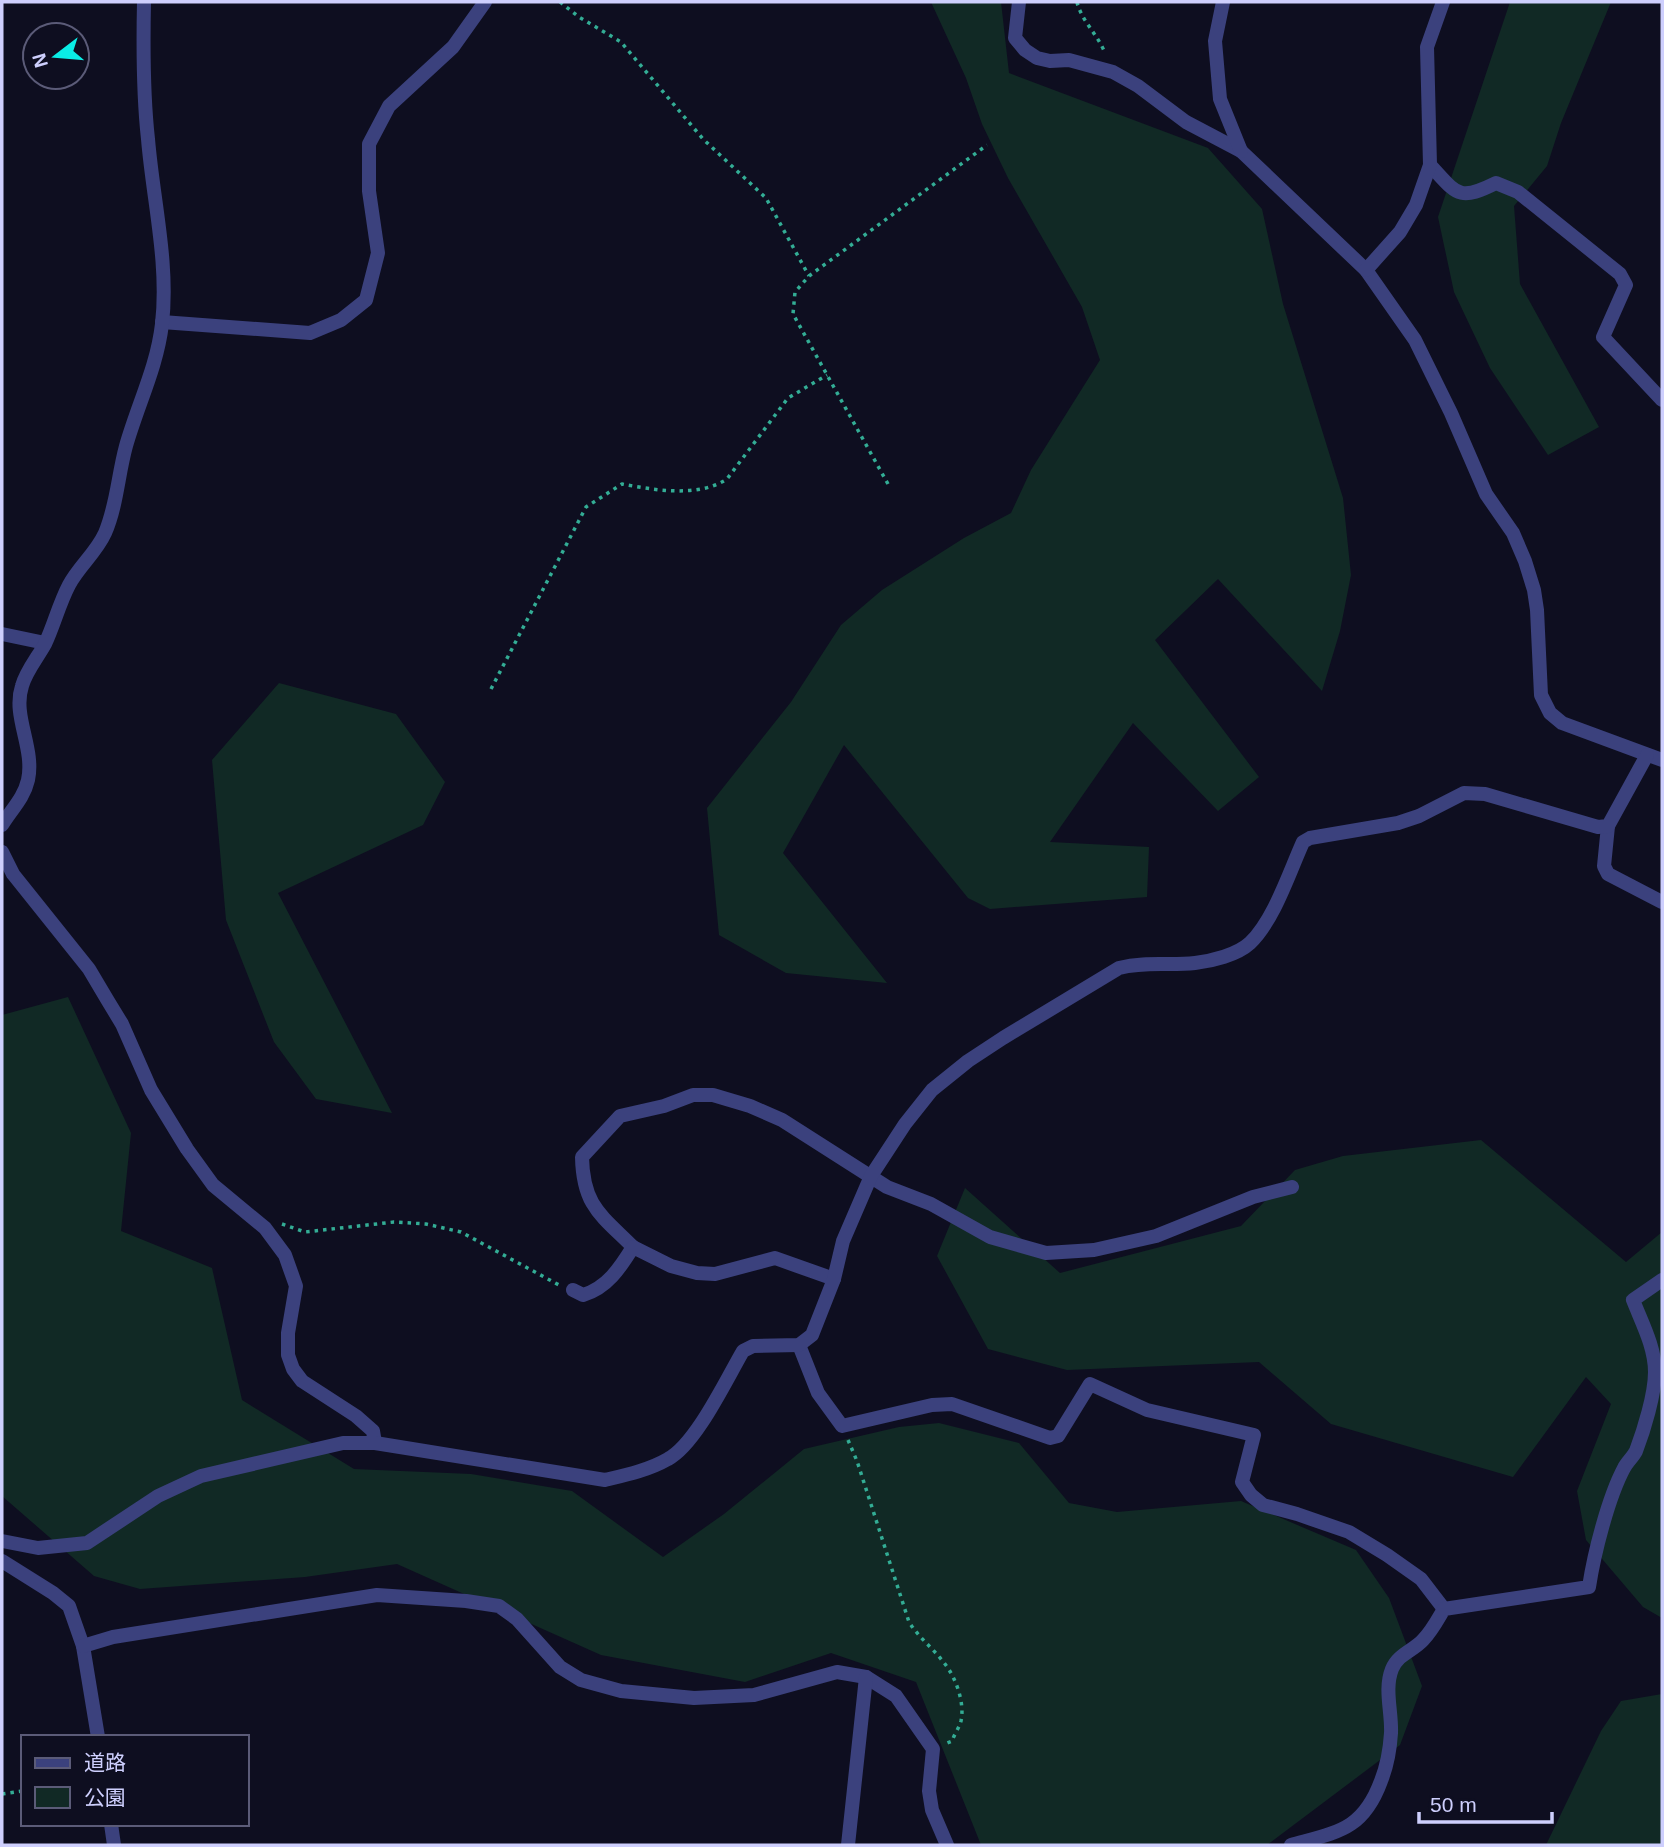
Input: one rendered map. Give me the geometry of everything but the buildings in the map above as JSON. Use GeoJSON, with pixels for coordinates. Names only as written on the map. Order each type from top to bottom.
{"type":"FeatureCollection","features":[{"type":"Feature","properties":{"kind":"street"},"geometry":{"type":"LineString","coordinates":[[2,825],[20,801],[28,780],[29,758],[19,704],[22,685],[45,643],[70,583],[105,533],[119,488],[125,450],[137,409],[155,365],[162,322],[162,258],[148,139],[143,52],[144,2]]}},
{"type":"Feature","properties":{"kind":"street"},"geometry":{"type":"LineString","coordinates":[[162,322],[310,333],[341,320],[366,300],[378,253],[369,191],[369,144],[389,106],[453,47],[485,2]]}},
{"type":"Feature","properties":{"kind":"street"},"geometry":{"type":"LineString","coordinates":[[1019,2],[1015,38],[1025,50],[1037,58],[1050,61],[1069,60],[1113,72],[1138,86],[1186,122],[1241,151],[1366,270],[1415,340],[1451,413],[1486,494],[1513,533],[1525,561],[1537,610],[1541,695],[1550,713],[1562,723],[1662,760]]}},
{"type":"Feature","properties":{"kind":"street"},"geometry":{"type":"LineString","coordinates":[[1223,2],[1215,41],[1220,99],[1241,151]]}},
{"type":"Feature","properties":{"kind":"street"},"geometry":{"type":"LineString","coordinates":[[1366,270],[1405,223],[1416,205],[1430,165],[1427,47],[1443,2]]}},
{"type":"Feature","properties":{"kind":"street"},"geometry":{"type":"LineString","coordinates":[[1430,165],[1452,189],[1464,195],[1496,183],[1518,192],[1620,274],[1626,285],[1603,337],[1662,400]]}},
{"type":"Feature","properties":{"kind":"street"},"geometry":{"type":"LineString","coordinates":[[2,634],[45,643]]}},
{"type":"Feature","properties":{"kind":"street"},"geometry":{"type":"LineString","coordinates":[[1647,755],[1608,826],[1604,866],[1608,874],[1662,902]]}},
{"type":"Feature","properties":{"kind":"street"},"geometry":{"type":"LineString","coordinates":[[2,1541],[38,1548],[87,1543],[158,1496],[201,1476],[343,1443],[375,1443],[605,1480],[640,1471],[670,1458],[690,1439],[743,1351],[753,1346],[799,1345],[812,1335],[834,1279],[843,1241],[871,1176],[905,1124],[932,1090],[968,1061],[1119,968],[1142,963],[1194,963],[1222,958],[1249,944],[1269,917],[1303,842],[1310,838],[1398,823],[1419,816],[1464,793],[1485,794],[1598,827],[1608,826]]}},
{"type":"Feature","properties":{"kind":"street"},"geometry":{"type":"LineString","coordinates":[[2,852],[13,874],[89,969],[122,1024],[151,1090],[187,1149],[213,1185],[253,1216],[285,1255],[296,1286],[288,1333],[288,1355],[293,1369],[302,1381],[356,1416],[373,1431],[375,1443]]}},
{"type":"Feature","properties":{"kind":"street"},"geometry":{"type":"LineString","coordinates":[[834,1279],[775,1258],[715,1274],[696,1273],[671,1266],[633,1247],[592,1207],[582,1179],[582,1157],[620,1116],[664,1106],[693,1095],[713,1095],[750,1106],[782,1120],[887,1187],[930,1204],[990,1237],[1046,1253],[1094,1250],[1156,1236],[1253,1197],[1292,1187]]}},
{"type":"Feature","properties":{"kind":"street"},"geometry":{"type":"LineString","coordinates":[[573,1290],[583,1295],[597,1291],[612,1276],[633,1247]]}},
{"type":"Feature","properties":{"kind":"street"},"geometry":{"type":"LineString","coordinates":[[1291,1845],[1345,1828],[1361,1818],[1373,1803],[1386,1768],[1391,1734],[1389,1680],[1393,1667],[1402,1655],[1422,1642],[1444,1609],[1588,1587],[1593,1558],[1615,1492],[1624,1468],[1636,1453],[1653,1393],[1655,1371],[1650,1342],[1633,1300],[1662,1280]]}},
{"type":"Feature","properties":{"kind":"street"},"geometry":{"type":"LineString","coordinates":[[799,1345],[818,1393],[842,1426],[932,1405],[952,1404],[1050,1438],[1058,1436],[1090,1384],[1147,1410],[1254,1434],[1242,1482],[1251,1495],[1263,1505],[1349,1532],[1421,1579],[1444,1609]]}},
{"type":"Feature","properties":{"kind":"street"},"geometry":{"type":"LineString","coordinates":[[2,1561],[54,1593],[69,1606],[83,1646],[98,1735]]}},
{"type":"Feature","properties":{"kind":"street"},"geometry":{"type":"LineString","coordinates":[[83,1646],[113,1637],[377,1595],[499,1606],[517,1619],[560,1667],[581,1680],[621,1691],[694,1698],[742,1696],[837,1672],[866,1677],[896,1696],[933,1749],[929,1791],[932,1810],[947,1845]]}},
{"type":"Feature","properties":{"kind":"street"},"geometry":{"type":"LineString","coordinates":[[848,1845],[866,1677]]}},
{"type":"Feature","properties":{"kind":"street"},"geometry":{"type":"LineString","coordinates":[[111,1826],[114,1845]]}},
{"type":"Feature","properties":{"kind":"path"},"geometry":{"type":"LineString","coordinates":[[560,2],[579,18],[621,42],[703,139],[766,198],[809,276]]}},
{"type":"Feature","properties":{"kind":"path"},"geometry":{"type":"LineString","coordinates":[[1077,2],[1079,11],[1099,39],[1113,72]]}},
{"type":"Feature","properties":{"kind":"path"},"geometry":{"type":"LineString","coordinates":[[888,484],[793,314],[796,292],[809,276],[987,145]]}},
{"type":"Feature","properties":{"kind":"path"},"geometry":{"type":"LineString","coordinates":[[491,689],[586,507],[622,484],[657,490],[713,488],[727,479],[788,398],[827,375]]}},
{"type":"Feature","properties":{"kind":"path"},"geometry":{"type":"LineString","coordinates":[[253,1216],[305,1232],[394,1222],[426,1224],[461,1232],[567,1290],[573,1290]]}},
{"type":"Feature","properties":{"kind":"path"},"geometry":{"type":"LineString","coordinates":[[842,1426],[857,1461],[909,1622],[918,1636],[944,1663],[956,1687],[961,1705],[961,1722],[951,1741],[933,1749]]}},
{"type":"Feature","properties":{"kind":"path"},"geometry":{"type":"LineString","coordinates":[[2,1794],[21,1791]]}},
{"type":"Feature","properties":{"kind":"green space"},"geometry":{"type":"Polygon","coordinates":[[[931,2],[1001,2],[1009,73],[1208,148],[1262,209],[1283,304],[1343,498],[1351,575],[1340,631],[1322,691],[1218,579],[1155,640],[1259,777],[1218,811],[1133,723],[1050,842],[1149,847],[1147,897],[990,909],[968,898],[844,745],[783,853],[887,983],[786,973],[719,935],[707,808],[791,702],[841,625],[882,590],[964,538],[1011,513],[1031,470],[1100,360],[1082,307],[1008,178],[982,124],[966,78],[931,2]]]}},
{"type":"Feature","properties":{"kind":"green space"},"geometry":{"type":"Polygon","coordinates":[[[1510,2],[1611,2],[1561,123],[1547,166],[1514,206],[1520,284],[1599,427],[1548,455],[1490,368],[1454,292],[1438,217],[1510,2]]]}},
{"type":"Feature","properties":{"kind":"green space"},"geometry":{"type":"Polygon","coordinates":[[[279,683],[396,714],[445,782],[423,825],[278,893],[392,1113],[316,1099],[274,1042],[226,920],[212,760],[279,683]]]}},
{"type":"Feature","properties":{"kind":"green space"},"geometry":{"type":"Polygon","coordinates":[[[68,997],[131,1133],[121,1231],[212,1268],[242,1400],[354,1469],[471,1474],[572,1491],[663,1557],[724,1514],[804,1449],[899,1427],[939,1423],[1019,1443],[1069,1503],[1117,1512],[1241,1501],[1356,1550],[1389,1598],[1422,1686],[1400,1745],[1267,1845],[981,1845],[916,1682],[831,1653],[745,1682],[601,1655],[397,1564],[305,1577],[140,1589],[94,1576],[2,1496],[2,1015],[68,997]]]}},
{"type":"Feature","properties":{"kind":"green space"},"geometry":{"type":"Polygon","coordinates":[[[1481,1140],[1626,1262],[1662,1232],[1662,1618],[1643,1607],[1586,1540],[1577,1491],[1611,1404],[1586,1377],[1513,1477],[1331,1424],[1259,1362],[1067,1370],[988,1349],[937,1256],[965,1188],[1060,1273],[1241,1226],[1295,1170],[1343,1156],[1481,1140]]]}},
{"type":"Feature","properties":{"kind":"green space"},"geometry":{"type":"Polygon","coordinates":[[[1662,1694],[1662,1845],[1546,1845],[1601,1731],[1621,1701],[1662,1694]]]}}]}
